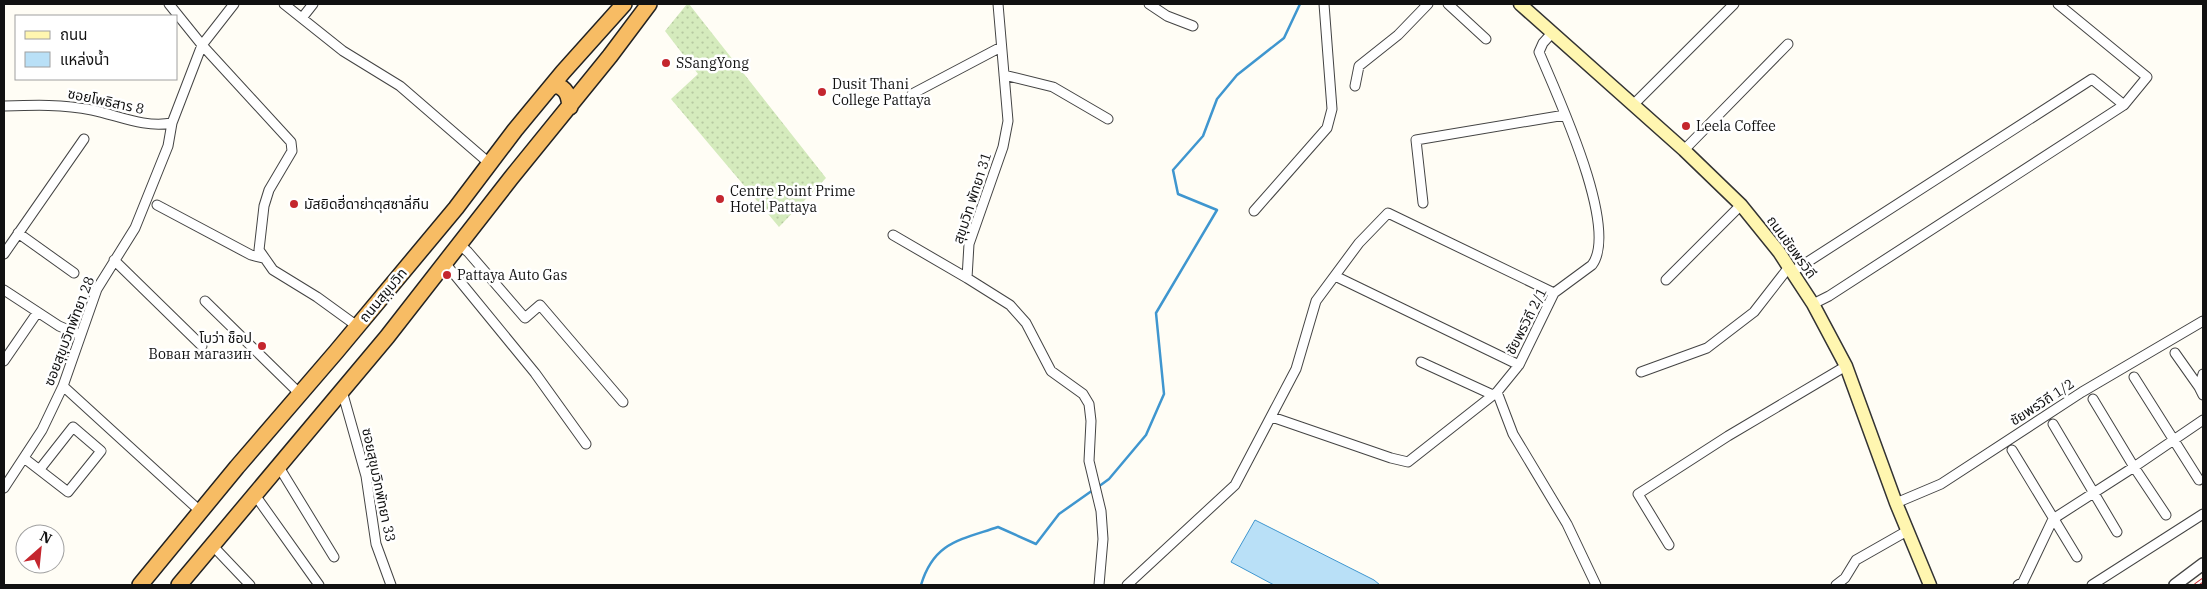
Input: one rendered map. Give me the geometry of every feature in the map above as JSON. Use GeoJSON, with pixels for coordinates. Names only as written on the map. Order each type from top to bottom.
{"type":"FeatureCollection","features":[{"type":"Feature","properties":{"kind":"highway","name":"ถนนสุขุมวิท"},"geometry":{"type":"LineString","coordinates":[[140,585],[456,208],[489,163],[550,88],[624,4]]}},
{"type":"Feature","properties":{"kind":"highway","name":"ถนนสุขุมวิท"},"geometry":{"type":"LineString","coordinates":[[179,585],[342,391],[460,245],[511,178],[570,107],[649,4]]}},
{"type":"Feature","properties":{"kind":"highway"},"geometry":{"type":"LineString","coordinates":[[550,88],[554,85],[564,89],[569,96],[570,107]]}},
{"type":"Feature","properties":{"kind":"main road","name":"ถนนชัยพรวิถี"},"geometry":{"type":"LineString","coordinates":[[1520,4],[1684,150],[1741,205],[1791,270],[1813,304],[1846,366],[1896,504],[1930,585]]}},
{"type":"Feature","properties":{"kind":"street"},"geometry":{"type":"LineString","coordinates":[[169,4],[178,15]]}},
{"type":"Feature","properties":{"kind":"street","name":"ซอยสุขุมวิทพัทยา 28"},"geometry":{"type":"LineString","coordinates":[[4,488],[42,430],[63,386],[97,289],[135,228],[168,146],[172,123],[202,45],[234,4]]}},
{"type":"Feature","properties":{"kind":"street"},"geometry":{"type":"LineString","coordinates":[[284,4],[343,51],[400,86],[489,163]]}},
{"type":"Feature","properties":{"kind":"street"},"geometry":{"type":"LineString","coordinates":[[302,18],[313,4]]}},
{"type":"Feature","properties":{"kind":"street","name":"สุขุมวิท พัทยา 31"},"geometry":{"type":"LineString","coordinates":[[968,278],[969,244],[1003,147],[1008,121],[998,4]]}},
{"type":"Feature","properties":{"kind":"street"},"geometry":{"type":"LineString","coordinates":[[1149,4],[1167,16],[1192,26]]}},
{"type":"Feature","properties":{"kind":"street"},"geometry":{"type":"LineString","coordinates":[[1254,211],[1327,128],[1332,109],[1324,4]]}},
{"type":"Feature","properties":{"kind":"street"},"geometry":{"type":"LineString","coordinates":[[1355,86],[1359,66],[1398,35],[1428,4]]}},
{"type":"Feature","properties":{"kind":"street"},"geometry":{"type":"LineString","coordinates":[[1448,4],[1486,40]]}},
{"type":"Feature","properties":{"kind":"street"},"geometry":{"type":"LineString","coordinates":[[1633,106],[1734,4]]}},
{"type":"Feature","properties":{"kind":"street"},"geometry":{"type":"LineString","coordinates":[[1813,304],[1830,296],[2124,105],[2148,77],[2058,4]]}},
{"type":"Feature","properties":{"kind":"street"},"geometry":{"type":"LineString","coordinates":[[178,15],[202,45],[285,133],[291,142],[292,151],[269,190],[264,206],[259,250],[263,258],[273,270],[317,297],[357,326]]}},
{"type":"Feature","properties":{"kind":"street","name":"ชัยพรวิถี 2/1"},"geometry":{"type":"LineString","coordinates":[[1272,417],[1391,458],[1408,462],[1495,393],[1519,365],[1554,293],[1596,260],[1600,241],[1596,204],[1565,115],[1539,52],[1543,43],[1552,33]]}},
{"type":"Feature","properties":{"kind":"street"},"geometry":{"type":"LineString","coordinates":[[1684,150],[1788,44]]}},
{"type":"Feature","properties":{"kind":"street"},"geometry":{"type":"LineString","coordinates":[[912,94],[1002,47]]}},
{"type":"Feature","properties":{"kind":"street"},"geometry":{"type":"LineString","coordinates":[[1004,75],[1043,83],[1053,87],[1108,119]]}},
{"type":"Feature","properties":{"kind":"street"},"geometry":{"type":"LineString","coordinates":[[1641,372],[1707,348],[1754,312],[1791,270],[2092,79],[2124,105]]}},
{"type":"Feature","properties":{"kind":"street","name":"ซอยโพธิสาร 8"},"geometry":{"type":"LineString","coordinates":[[4,106],[52,104],[92,110],[154,126],[172,123]]}},
{"type":"Feature","properties":{"kind":"street"},"geometry":{"type":"LineString","coordinates":[[1423,203],[1416,140],[1565,115]]}},
{"type":"Feature","properties":{"kind":"street"},"geometry":{"type":"LineString","coordinates":[[4,254],[84,139]]}},
{"type":"Feature","properties":{"kind":"street"},"geometry":{"type":"LineString","coordinates":[[157,204],[251,255],[263,258]]}},
{"type":"Feature","properties":{"kind":"street"},"geometry":{"type":"LineString","coordinates":[[1666,280],[1741,205]]}},
{"type":"Feature","properties":{"kind":"street"},"geometry":{"type":"LineString","coordinates":[[1127,585],[1236,485],[1296,369],[1316,301],[1359,243],[1388,213],[1554,293]]}},
{"type":"Feature","properties":{"kind":"street"},"geometry":{"type":"LineString","coordinates":[[18,233],[74,273]]}},
{"type":"Feature","properties":{"kind":"street"},"geometry":{"type":"LineString","coordinates":[[892,234],[1010,305],[1026,323],[1051,372],[1083,394],[1089,404],[1091,422],[1089,460],[1100,504],[1103,539],[1098,585]]}},
{"type":"Feature","properties":{"kind":"street"},"geometry":{"type":"LineString","coordinates":[[460,245],[525,318],[540,305],[623,402]]}},
{"type":"Feature","properties":{"kind":"street"},"geometry":{"type":"LineString","coordinates":[[114,260],[202,346]]}},
{"type":"Feature","properties":{"kind":"street"},"geometry":{"type":"LineString","coordinates":[[445,263],[535,373],[586,444]]}},
{"type":"Feature","properties":{"kind":"street"},"geometry":{"type":"LineString","coordinates":[[1335,276],[1519,365]]}},
{"type":"Feature","properties":{"kind":"street"},"geometry":{"type":"LineString","coordinates":[[4,290],[37,313],[80,336]]}},
{"type":"Feature","properties":{"kind":"street"},"geometry":{"type":"LineString","coordinates":[[206,301],[300,394]]}},
{"type":"Feature","properties":{"kind":"street"},"geometry":{"type":"LineString","coordinates":[[4,361],[37,313]]}},
{"type":"Feature","properties":{"kind":"street","name":"ชัยพรวิถี 1/2"},"geometry":{"type":"LineString","coordinates":[[1896,504],[1941,484],[2082,392],[2203,321]]}},
{"type":"Feature","properties":{"kind":"street"},"geometry":{"type":"LineString","coordinates":[[2175,353],[2201,391]]}},
{"type":"Feature","properties":{"kind":"street"},"geometry":{"type":"LineString","coordinates":[[1420,362],[1495,393],[1513,434],[1567,524],[1596,585]]}},
{"type":"Feature","properties":{"kind":"street"},"geometry":{"type":"LineString","coordinates":[[1669,545],[1638,494],[1728,436],[1846,366]]}},
{"type":"Feature","properties":{"kind":"street"},"geometry":{"type":"LineString","coordinates":[[2201,391],[2203,374]]}},
{"type":"Feature","properties":{"kind":"street"},"geometry":{"type":"LineString","coordinates":[[2134,377],[2199,480]]}},
{"type":"Feature","properties":{"kind":"street"},"geometry":{"type":"LineString","coordinates":[[63,386],[200,512]]}},
{"type":"Feature","properties":{"kind":"street","name":"ซอยสุขุมวิทพัทยา 33"},"geometry":{"type":"LineString","coordinates":[[342,391],[366,476],[376,544],[391,585]]}},
{"type":"Feature","properties":{"kind":"street"},"geometry":{"type":"LineString","coordinates":[[2093,400],[2166,515]]}},
{"type":"Feature","properties":{"kind":"street"},"geometry":{"type":"LineString","coordinates":[[2018,585],[2023,582],[2053,519],[2203,420]]}},
{"type":"Feature","properties":{"kind":"street"},"geometry":{"type":"LineString","coordinates":[[2053,424],[2117,532]]}},
{"type":"Feature","properties":{"kind":"street"},"geometry":{"type":"LineString","coordinates":[[24,458],[68,492],[101,451],[73,427],[40,469]]}},
{"type":"Feature","properties":{"kind":"street"},"geometry":{"type":"LineString","coordinates":[[2012,450],[2077,557]]}},
{"type":"Feature","properties":{"kind":"street"},"geometry":{"type":"LineString","coordinates":[[279,467],[334,557]]}},
{"type":"Feature","properties":{"kind":"street"},"geometry":{"type":"LineString","coordinates":[[255,495],[319,585]]}},
{"type":"Feature","properties":{"kind":"street"},"geometry":{"type":"LineString","coordinates":[[2092,585],[2203,514]]}},
{"type":"Feature","properties":{"kind":"street"},"geometry":{"type":"LineString","coordinates":[[1836,585],[1845,578],[1856,560],[1907,531]]}},
{"type":"Feature","properties":{"kind":"street"},"geometry":{"type":"LineString","coordinates":[[212,545],[250,585]]}},
{"type":"Feature","properties":{"kind":"street"},"geometry":{"type":"LineString","coordinates":[[2175,585],[2203,564]]}},
{"type":"Feature","properties":{"kind":"green space"},"geometry":{"type":"Polygon","coordinates":[[[689,4],[826,178],[779,227],[671,99],[698,74],[665,31],[689,4]]]}},
{"type":"Feature","properties":{"kind":"water"},"geometry":{"type":"Polygon","coordinates":[[[1255,520],[1374,580],[1380,585],[1274,585],[1231,562],[1255,520]]]}},
{"type":"Feature","properties":{"kind":"waterway"},"geometry":{"type":"LineString","coordinates":[[1098,487],[1109,479],[1146,435],[1164,394],[1156,313],[1217,210],[1178,194],[1173,170],[1203,136],[1217,99],[1237,75],[1284,38],[1300,4]]}},
{"type":"Feature","properties":{"kind":"waterway"},"geometry":{"type":"LineString","coordinates":[[921,585],[926,571],[933,560],[950,545],[998,527],[1036,544],[1059,514],[1093,490]]}},
{"type":"Feature","properties":{"kind":"railway"},"geometry":{"type":"LineString","coordinates":[[2196,585],[2203,580]]}},
{"type":"Feature","properties":{"kind":"place","name":"SSangYong"},"geometry":{"type":"Point","coordinates":[666,63]}},
{"type":"Feature","properties":{"kind":"place","name":"Dusit Thani College Pattaya"},"geometry":{"type":"Point","coordinates":[822,92]}},
{"type":"Feature","properties":{"kind":"place","name":"Leela Coffee"},"geometry":{"type":"Point","coordinates":[1686,126]}},
{"type":"Feature","properties":{"kind":"place","name":"Centre Point Prime Hotel Pattaya"},"geometry":{"type":"Point","coordinates":[720,199]}},
{"type":"Feature","properties":{"kind":"place","name":"มัสยิดฮี่ดาย่าตุสซาลี่กีน"},"geometry":{"type":"Point","coordinates":[294,204]}},
{"type":"Feature","properties":{"kind":"place","name":"Pattaya Auto Gas"},"geometry":{"type":"Point","coordinates":[447,275]}},
{"type":"Feature","properties":{"kind":"place","name":"โบว่า ช็อป Вован магазин"},"geometry":{"type":"Point","coordinates":[262,346]}}]}
